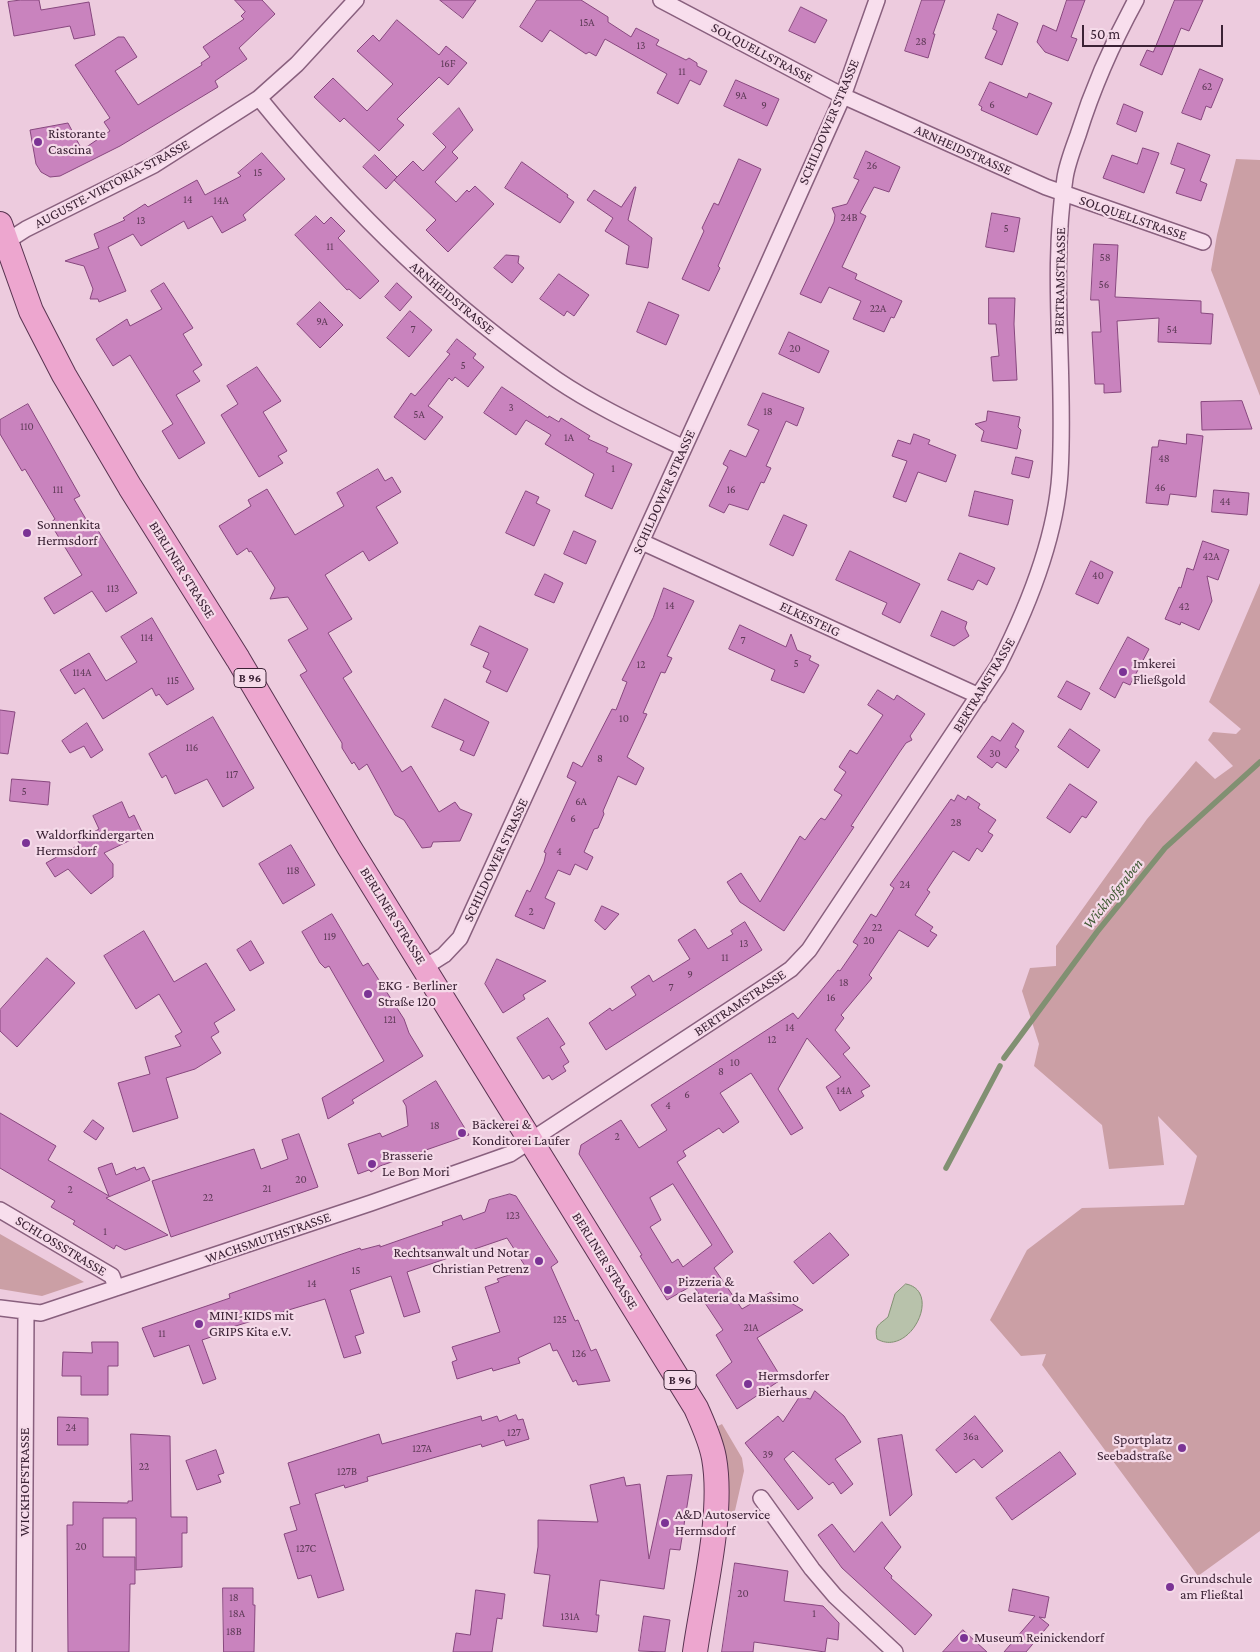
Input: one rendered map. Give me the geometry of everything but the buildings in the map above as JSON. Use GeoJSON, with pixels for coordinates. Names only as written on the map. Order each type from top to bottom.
{"type":"FeatureCollection","features":[{"type":"Feature","properties":{"kind":"main road","name":"BERLINER STRASSE"},"geometry":{"type":"LineString","coordinates":[[2,238],[31,311],[69,383],[130,487],[238,660],[350,847],[530,1140],[685,1389],[709,1438],[714,1458],[717,1490],[712,1542],[695,1652]]}},
{"type":"Feature","properties":{"kind":"street","name":"AUGUSTE-VIKTORIA-STRASSE"},"geometry":{"type":"LineString","coordinates":[[2,238],[154,165],[259,98],[298,64],[356,0]]}},
{"type":"Feature","properties":{"kind":"street","name":"SOLQUELLSTRASSE"},"geometry":{"type":"LineString","coordinates":[[661,0],[863,105]]}},
{"type":"Feature","properties":{"kind":"street","name":"SCHILDOWER STRASSE"},"geometry":{"type":"LineString","coordinates":[[425,967],[444,955],[460,938],[642,542],[843,96],[877,0]]}},
{"type":"Feature","properties":{"kind":"street","name":"BERTRAMSTRASSE"},"geometry":{"type":"LineString","coordinates":[[530,1140],[791,968],[809,950],[998,666],[1015,633],[1033,587],[1046,544],[1058,484],[1062,402],[1058,283],[1062,193],[1065,176],[1101,67],[1136,0]]}},
{"type":"Feature","properties":{"kind":"street","name":"ARNHEIDSTRASSE"},"geometry":{"type":"LineString","coordinates":[[259,98],[307,155],[376,231],[453,300],[559,381],[627,420],[684,448]]}},
{"type":"Feature","properties":{"kind":"street","name":"ARNHEIDSTRASSE"},"geometry":{"type":"LineString","coordinates":[[863,105],[1062,193]]}},
{"type":"Feature","properties":{"kind":"street","name":"SOLQUELLSTRASSE"},"geometry":{"type":"LineString","coordinates":[[1062,193],[1203,242]]}},
{"type":"Feature","properties":{"kind":"street","name":"ELKESTEIG"},"geometry":{"type":"LineString","coordinates":[[642,542],[979,696]]}},
{"type":"Feature","properties":{"kind":"street","name":"WACHSMUTHSTRASSE"},"geometry":{"type":"LineString","coordinates":[[0,1308],[41,1313],[493,1161],[510,1154],[530,1140]]}},
{"type":"Feature","properties":{"kind":"street","name":"SCHLOSSSTRASSE"},"geometry":{"type":"LineString","coordinates":[[0,1210],[112,1276],[116,1288]]}},
{"type":"Feature","properties":{"kind":"street","name":"WICKHOFSTRASSE"},"geometry":{"type":"LineString","coordinates":[[24,1652],[26,1312]]}},
{"type":"Feature","properties":{"kind":"street"},"geometry":{"type":"LineString","coordinates":[[761,1498],[812,1569],[836,1596],[895,1652]]}},
{"type":"Feature","properties":{"kind":"shaded area"},"geometry":{"type":"Polygon","coordinates":[[[1236,159],[1260,160],[1260,396],[1211,270],[1217,235],[1236,159]]]}},
{"type":"Feature","properties":{"kind":"shaded area"},"geometry":{"type":"Polygon","coordinates":[[[1260,583],[1260,1531],[1198,1576],[1042,1365],[1046,1354],[1021,1356],[990,1320],[1027,1250],[1082,1208],[1184,1205],[1197,1156],[1158,1116],[1164,1165],[1109,1169],[1102,1125],[1034,1066],[1039,1044],[1022,991],[1030,968],[1056,966],[1056,946],[1147,819],[1196,761],[1215,779],[1233,766],[1208,740],[1213,732],[1236,734],[1241,729],[1209,702],[1260,583]]]}},
{"type":"Feature","properties":{"kind":"shaded area"},"geometry":{"type":"Polygon","coordinates":[[[0,1234],[84,1282],[42,1296],[0,1289],[0,1234]]]}},
{"type":"Feature","properties":{"kind":"shaded area"},"geometry":{"type":"Polygon","coordinates":[[[906,1284],[917,1289],[922,1298],[922,1309],[918,1321],[910,1332],[901,1339],[889,1342],[877,1339],[877,1328],[888,1317],[895,1294],[906,1284]]]}},
{"type":"Feature","properties":{"kind":"shaded area"},"geometry":{"type":"Polygon","coordinates":[[[722,1424],[742,1458],[744,1471],[734,1515],[727,1513],[727,1470],[718,1426],[722,1424]]]}},
{"type":"Feature","properties":{"kind":"waterway","name":"Wickhofgraben"},"geometry":{"type":"LineString","coordinates":[[1004,1058],[1097,932],[1165,848],[1260,762]]}},
{"type":"Feature","properties":{"kind":"waterway","name":"Wickhofgraben"},"geometry":{"type":"LineString","coordinates":[[946,1168],[1000,1066]]}},
{"type":"Feature","properties":{"kind":"place","name":"Ristorante Cascina"},"geometry":{"type":"Point","coordinates":[38,142]}},
{"type":"Feature","properties":{"kind":"place","name":"Sonnenkita Hermsdorf"},"geometry":{"type":"Point","coordinates":[27,533]}},
{"type":"Feature","properties":{"kind":"place","name":"Imkerei Fließgold"},"geometry":{"type":"Point","coordinates":[1123,672]}},
{"type":"Feature","properties":{"kind":"place","name":"Waldorfkindergarten Hermsdorf"},"geometry":{"type":"Point","coordinates":[26,843]}},
{"type":"Feature","properties":{"kind":"place","name":"EKG - Berliner Straße 120"},"geometry":{"type":"Point","coordinates":[368,994]}},
{"type":"Feature","properties":{"kind":"place","name":"Bäckerei & Konditorei Laufer"},"geometry":{"type":"Point","coordinates":[462,1133]}},
{"type":"Feature","properties":{"kind":"place","name":"Brasserie Le Bon Mori"},"geometry":{"type":"Point","coordinates":[372,1164]}},
{"type":"Feature","properties":{"kind":"place","name":"Rechtsanwalt und Notar Christian Petrenz"},"geometry":{"type":"Point","coordinates":[539,1261]}},
{"type":"Feature","properties":{"kind":"place","name":"Pizzeria & Gelateria da Massimo"},"geometry":{"type":"Point","coordinates":[668,1290]}},
{"type":"Feature","properties":{"kind":"place","name":"MINI-KIDS mit GRIPS Kita e.V."},"geometry":{"type":"Point","coordinates":[199,1324]}},
{"type":"Feature","properties":{"kind":"place","name":"Hermsdorfer Bierhaus"},"geometry":{"type":"Point","coordinates":[748,1384]}},
{"type":"Feature","properties":{"kind":"place","name":"Sportplatz Seebadstraße"},"geometry":{"type":"Point","coordinates":[1182,1448]}},
{"type":"Feature","properties":{"kind":"place","name":"A&D Autoservice Hermsdorf"},"geometry":{"type":"Point","coordinates":[665,1523]}},
{"type":"Feature","properties":{"kind":"place","name":"Grundschule am Fließtal"},"geometry":{"type":"Point","coordinates":[1170,1587]}},
{"type":"Feature","properties":{"kind":"place","name":"Museum Reinickendorf"},"geometry":{"type":"Point","coordinates":[964,1638]}}]}
